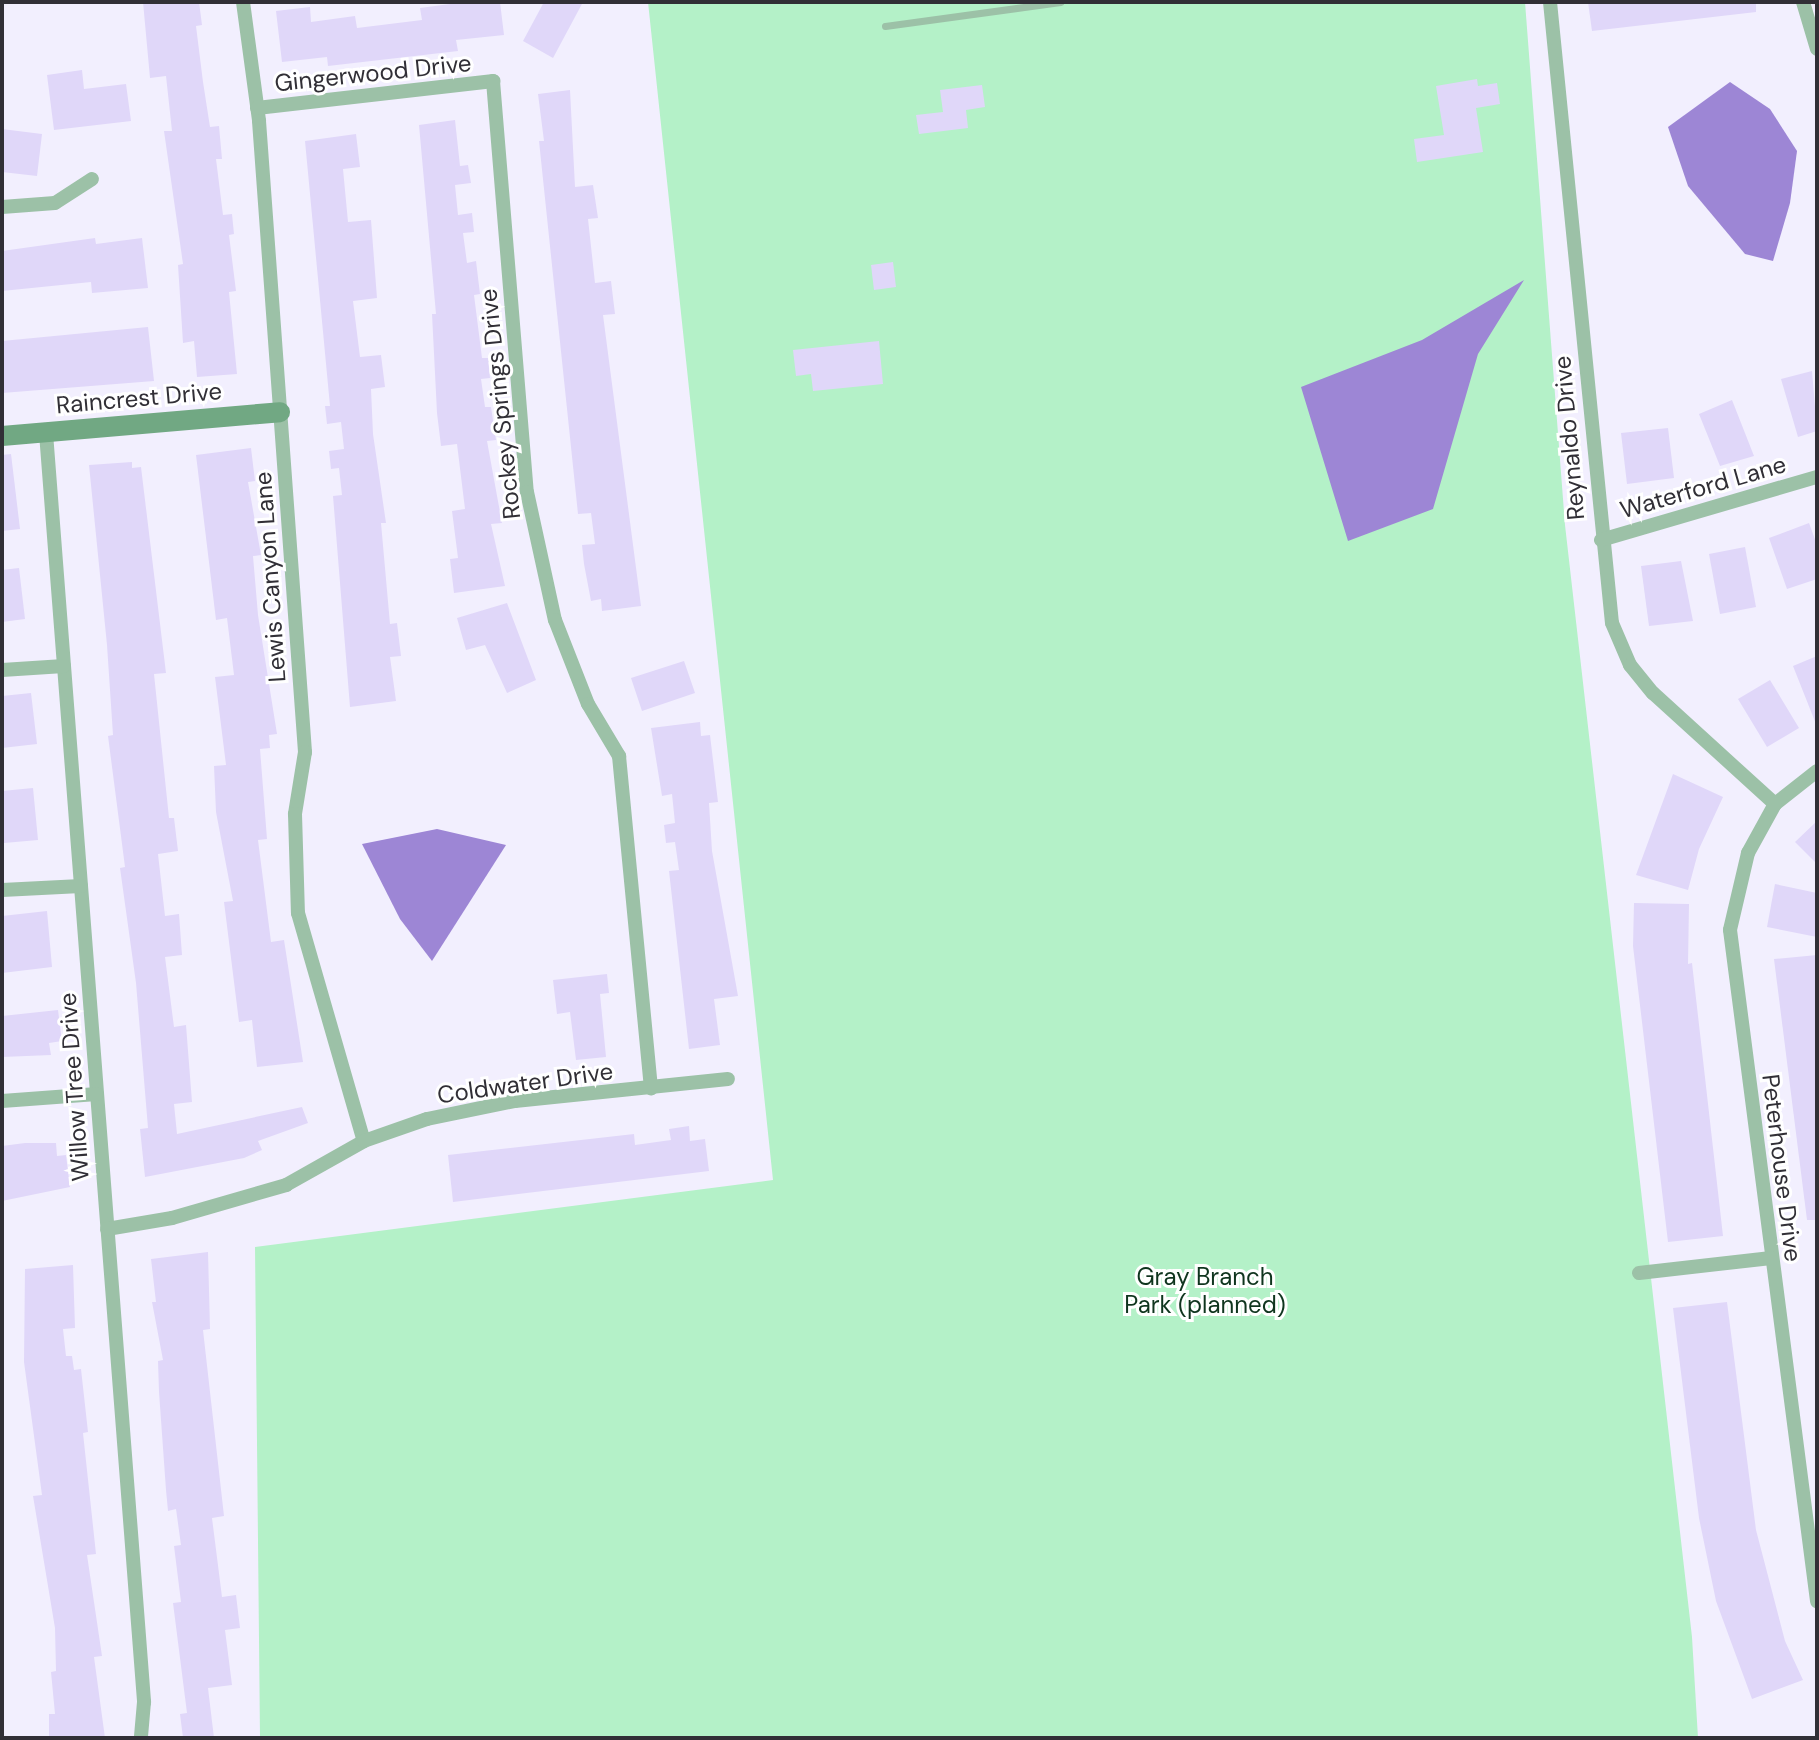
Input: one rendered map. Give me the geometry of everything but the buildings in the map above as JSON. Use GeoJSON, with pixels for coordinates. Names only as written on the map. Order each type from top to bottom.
{"type":"FeatureCollection","features":[{"type":"Feature","properties":{"kind":"street","name":"Lewis Canyon Lane"},"geometry":{"type":"LineString","coordinates":[[243,2],[257,108],[305,752],[295,814],[298,913],[364,1141]]}},
{"type":"Feature","properties":{"kind":"street","name":"Reynaldo Drive"},"geometry":{"type":"LineString","coordinates":[[1550,2],[1601,540],[1612,623],[1630,665],[1653,693],[1775,804]]}},
{"type":"Feature","properties":{"kind":"street"},"geometry":{"type":"LineString","coordinates":[[1803,2],[1817,49]]}},
{"type":"Feature","properties":{"kind":"street","name":"Gingerwood Drive"},"geometry":{"type":"LineString","coordinates":[[257,108],[493,81]]}},
{"type":"Feature","properties":{"kind":"street","name":"Rockey Springs Drive"},"geometry":{"type":"LineString","coordinates":[[493,81],[527,492],[555,620],[588,704],[619,756],[651,1088]]}},
{"type":"Feature","properties":{"kind":"street"},"geometry":{"type":"LineString","coordinates":[[2,207],[55,203],[92,179]]}},
{"type":"Feature","properties":{"kind":"street","name":"Raincrest Drive"},"geometry":{"type":"LineString","coordinates":[[2,436],[280,412]]}},
{"type":"Feature","properties":{"kind":"street","name":"Willow Tree Drive"},"geometry":{"type":"LineString","coordinates":[[46,433],[144,1702],[141,1738]]}},
{"type":"Feature","properties":{"kind":"street","name":"Waterford Lane"},"geometry":{"type":"LineString","coordinates":[[1601,540],[1817,477]]}},
{"type":"Feature","properties":{"kind":"street"},"geometry":{"type":"LineString","coordinates":[[2,670],[64,666]]}},
{"type":"Feature","properties":{"kind":"street"},"geometry":{"type":"LineString","coordinates":[[1775,804],[1817,771]]}},
{"type":"Feature","properties":{"kind":"street","name":"Peterhouse Drive"},"geometry":{"type":"LineString","coordinates":[[1775,804],[1748,853],[1730,930],[1817,1601]]}},
{"type":"Feature","properties":{"kind":"street"},"geometry":{"type":"LineString","coordinates":[[2,890],[81,886]]}},
{"type":"Feature","properties":{"kind":"street","name":"Coldwater Drive"},"geometry":{"type":"LineString","coordinates":[[107,1229],[172,1218],[286,1185],[364,1141],[427,1119],[515,1101],[728,1079]]}},
{"type":"Feature","properties":{"kind":"street"},"geometry":{"type":"LineString","coordinates":[[2,1101],[97,1094]]}},
{"type":"Feature","properties":{"kind":"street"},"geometry":{"type":"LineString","coordinates":[[1639,1273],[1771,1258]]}},
{"type":"Feature","properties":{"kind":"lane"},"geometry":{"type":"LineString","coordinates":[[885,26],[1060,2]]}},
{"type":"Feature","properties":{"kind":"green space","name":"Gray Branch Park (planned)"},"geometry":{"type":"Polygon","coordinates":[[[648,2],[1525,2],[1565,525],[1692,1637],[1698,1738],[260,1738],[255,1247],[773,1180],[648,2]]]}},
{"type":"Feature","properties":{"kind":"shaded area"},"geometry":{"type":"Polygon","coordinates":[[[1730,82],[1770,109],[1797,151],[1790,203],[1773,261],[1745,254],[1688,186],[1668,127],[1730,82]]]}},
{"type":"Feature","properties":{"kind":"shaded area"},"geometry":{"type":"Polygon","coordinates":[[[1524,280],[1478,354],[1433,509],[1348,541],[1301,387],[1422,340],[1524,280]]]}},
{"type":"Feature","properties":{"kind":"shaded area"},"geometry":{"type":"Polygon","coordinates":[[[437,829],[506,845],[432,961],[400,919],[362,844],[437,829]]]}}]}
